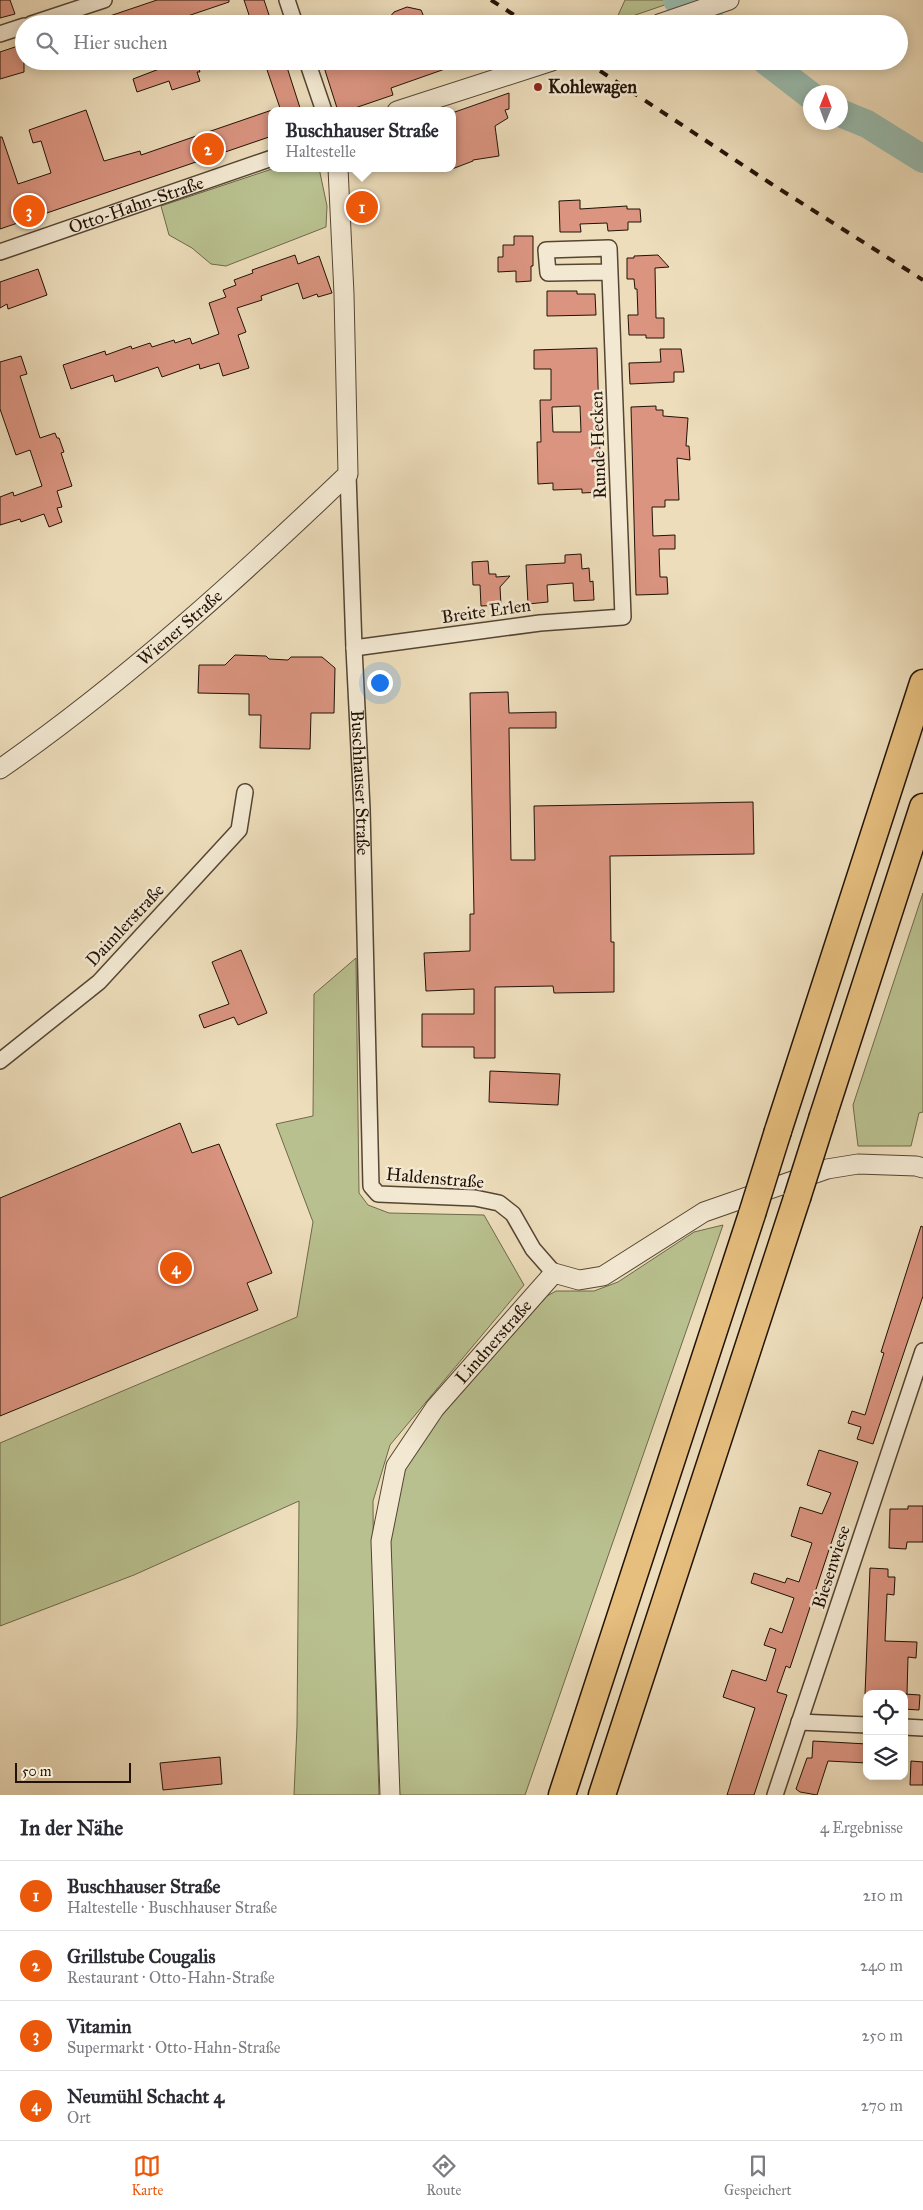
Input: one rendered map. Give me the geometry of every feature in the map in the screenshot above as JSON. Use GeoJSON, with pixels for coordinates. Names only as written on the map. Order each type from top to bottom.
{"type":"FeatureCollection","features":[{"type":"Feature","properties":{"kind":"highway"},"geometry":{"type":"LineString","coordinates":[[562,1795],[923,683]]}},
{"type":"Feature","properties":{"kind":"highway"},"geometry":{"type":"LineString","coordinates":[[602,1795],[923,807]]}},
{"type":"Feature","properties":{"kind":"street"},"geometry":{"type":"LineString","coordinates":[[56,15],[88,3],[104,0]]}},
{"type":"Feature","properties":{"kind":"street"},"geometry":{"type":"LineString","coordinates":[[286,0],[292,15]]}},
{"type":"Feature","properties":{"kind":"street"},"geometry":{"type":"LineString","coordinates":[[685,15],[729,0]]}},
{"type":"Feature","properties":{"kind":"street"},"geometry":{"type":"LineString","coordinates":[[0,34],[15,29]]}},
{"type":"Feature","properties":{"kind":"street"},"geometry":{"type":"LineString","coordinates":[[310,70],[323,107]]}},
{"type":"Feature","properties":{"kind":"street"},"geometry":{"type":"LineString","coordinates":[[409,107],[524,70]]}},
{"type":"Feature","properties":{"kind":"street","name":"Otto-Hahn-Straße"},"geometry":{"type":"LineString","coordinates":[[0,252],[268,159]]}},
{"type":"Feature","properties":{"kind":"street","name":"Buschhauser Straße"},"geometry":{"type":"LineString","coordinates":[[338,172],[344,294],[354,648],[362,809],[371,1186]]}},
{"type":"Feature","properties":{"kind":"street","name":"Runde Hecken"},"geometry":{"type":"LineString","coordinates":[[610,272],[623,617]]}},
{"type":"Feature","properties":{"kind":"street","name":"Wiener Straße"},"geometry":{"type":"LineString","coordinates":[[0,768],[117,681],[160,645],[264,553],[348,474]]}},
{"type":"Feature","properties":{"kind":"street","name":"Breite Erlen"},"geometry":{"type":"LineString","coordinates":[[354,648],[540,623],[623,617]]}},
{"type":"Feature","properties":{"kind":"street","name":"Daimlerstraße"},"geometry":{"type":"LineString","coordinates":[[0,1062],[99,982],[239,830],[245,792]]}},
{"type":"Feature","properties":{"kind":"street"},"geometry":{"type":"LineString","coordinates":[[554,1273],[579,1280],[604,1276],[704,1212],[828,1168],[858,1164],[916,1166],[923,1168]]}},
{"type":"Feature","properties":{"kind":"street","name":"Haldenstraße"},"geometry":{"type":"LineString","coordinates":[[371,1186],[378,1194],[475,1198],[498,1202],[514,1214],[533,1249],[554,1273]]}},
{"type":"Feature","properties":{"kind":"street","name":"Lindnerstraße"},"geometry":{"type":"LineString","coordinates":[[390,1795],[381,1540],[396,1466],[435,1408],[554,1273]]}},
{"type":"Feature","properties":{"kind":"street","name":"Biesenwiese"},"geometry":{"type":"LineString","coordinates":[[775,1795],[923,1351]]}},
{"type":"Feature","properties":{"kind":"street"},"geometry":{"type":"LineString","coordinates":[[799,1722],[863,1725]]}},
{"type":"Feature","properties":{"kind":"street"},"geometry":{"type":"LineString","coordinates":[[908,1727],[923,1728]]}},
{"type":"Feature","properties":{"kind":"green space"},"geometry":{"type":"Polygon","coordinates":[[[625,0],[679,0],[635,15],[618,15],[625,0]]]}},
{"type":"Feature","properties":{"kind":"green space"},"geometry":{"type":"Polygon","coordinates":[[[268,170],[268,172],[320,172],[327,206],[326,227],[226,266],[211,264],[192,248],[169,235],[161,206],[268,170]]]}},
{"type":"Feature","properties":{"kind":"green space"},"geometry":{"type":"Polygon","coordinates":[[[923,893],[923,1112],[919,1113],[911,1146],[858,1146],[853,1105],[923,893]]]}},
{"type":"Feature","properties":{"kind":"green space"},"geometry":{"type":"Polygon","coordinates":[[[356,958],[359,1193],[368,1205],[389,1213],[484,1215],[524,1285],[390,1445],[373,1501],[374,1640],[379,1795],[294,1795],[297,1726],[299,1501],[134,1575],[0,1626],[0,1443],[297,1317],[313,1222],[276,1124],[313,1116],[314,994],[356,958]]]}},
{"type":"Feature","properties":{"kind":"green space"},"geometry":{"type":"Polygon","coordinates":[[[723,1225],[525,1795],[395,1795],[382,1541],[397,1466],[547,1296],[556,1291],[594,1291],[618,1282],[694,1232],[723,1225]]]}},
{"type":"Feature","properties":{"kind":"building"},"geometry":{"type":"Polygon","coordinates":[[[0,0],[10,0],[15,14],[0,18],[0,0]]]}},
{"type":"Feature","properties":{"kind":"building"},"geometry":{"type":"Polygon","coordinates":[[[157,0],[229,0],[229,2],[191,15],[113,15],[157,0]]]}},
{"type":"Feature","properties":{"kind":"building"},"geometry":{"type":"Polygon","coordinates":[[[244,0],[264,0],[269,15],[249,15],[244,0]]]}},
{"type":"Feature","properties":{"kind":"building"},"geometry":{"type":"Polygon","coordinates":[[[407,7],[421,10],[423,15],[392,15],[394,12],[407,7]]]}},
{"type":"Feature","properties":{"kind":"building"},"geometry":{"type":"Polygon","coordinates":[[[15,47],[15,70],[24,70],[24,72],[0,79],[0,52],[15,47]]]}},
{"type":"Feature","properties":{"kind":"building"},"geometry":{"type":"Polygon","coordinates":[[[156,70],[199,70],[200,72],[197,72],[200,81],[172,90],[169,81],[137,92],[133,79],[156,70]]]}},
{"type":"Feature","properties":{"kind":"building"},"geometry":{"type":"Polygon","coordinates":[[[267,70],[288,70],[300,107],[280,107],[267,70]]]}},
{"type":"Feature","properties":{"kind":"building"},"geometry":{"type":"Polygon","coordinates":[[[325,70],[442,70],[391,88],[393,95],[358,107],[337,107],[325,70]]]}},
{"type":"Feature","properties":{"kind":"building"},"geometry":{"type":"Polygon","coordinates":[[[509,93],[509,109],[505,110],[508,118],[495,126],[499,156],[473,160],[456,167],[456,112],[509,93]]]}},
{"type":"Feature","properties":{"kind":"building"},"geometry":{"type":"Polygon","coordinates":[[[86,110],[104,161],[140,151],[141,155],[268,111],[268,137],[0,229],[0,137],[2,137],[18,184],[51,173],[41,141],[33,143],[29,130],[86,110]]]}},
{"type":"Feature","properties":{"kind":"building"},"geometry":{"type":"Polygon","coordinates":[[[580,200],[580,209],[627,206],[627,209],[640,209],[641,222],[628,222],[628,230],[608,231],[607,223],[580,224],[581,232],[560,232],[559,201],[580,200]]]}},
{"type":"Feature","properties":{"kind":"building"},"geometry":{"type":"Polygon","coordinates":[[[514,236],[533,236],[531,281],[516,282],[516,271],[498,272],[498,257],[503,257],[503,245],[514,245],[514,236]]]}},
{"type":"Feature","properties":{"kind":"building"},"geometry":{"type":"Polygon","coordinates":[[[295,255],[298,264],[319,256],[332,293],[318,297],[317,294],[303,299],[298,283],[261,296],[262,300],[237,308],[246,332],[238,335],[249,368],[223,376],[219,363],[200,369],[199,364],[162,377],[158,367],[115,382],[113,375],[71,389],[63,365],[105,351],[106,355],[131,346],[132,349],[150,343],[152,347],[174,340],[175,343],[190,338],[192,344],[219,334],[209,303],[226,297],[223,290],[236,285],[234,280],[253,273],[252,270],[295,255]]]}},
{"type":"Feature","properties":{"kind":"building"},"geometry":{"type":"Polygon","coordinates":[[[658,255],[669,267],[655,268],[656,318],[664,318],[664,338],[646,338],[646,335],[629,335],[628,315],[638,315],[637,289],[635,289],[634,279],[627,279],[627,258],[658,255]]]}},
{"type":"Feature","properties":{"kind":"building"},"geometry":{"type":"Polygon","coordinates":[[[38,269],[47,295],[8,309],[7,304],[0,308],[0,282],[38,269]]]}},
{"type":"Feature","properties":{"kind":"building"},"geometry":{"type":"Polygon","coordinates":[[[547,291],[577,291],[577,294],[595,294],[596,315],[547,316],[547,291]]]}},
{"type":"Feature","properties":{"kind":"building"},"geometry":{"type":"Polygon","coordinates":[[[597,348],[601,492],[582,493],[582,489],[553,490],[553,483],[538,484],[537,442],[541,442],[540,400],[551,400],[551,369],[534,369],[534,350],[597,348]],[[580,406],[552,407],[553,432],[581,432],[580,406]]]}},
{"type":"Feature","properties":{"kind":"building"},"geometry":{"type":"Polygon","coordinates":[[[660,349],[681,349],[684,372],[674,372],[674,382],[630,384],[629,363],[661,362],[660,349]]]}},
{"type":"Feature","properties":{"kind":"building"},"geometry":{"type":"Polygon","coordinates":[[[21,356],[27,374],[20,376],[40,438],[55,433],[57,438],[59,438],[64,452],[61,453],[72,486],[57,491],[62,507],[57,508],[62,522],[49,527],[44,514],[21,522],[20,519],[0,525],[0,497],[13,492],[14,496],[42,486],[30,450],[16,455],[0,409],[0,362],[21,356]]]}},
{"type":"Feature","properties":{"kind":"building"},"geometry":{"type":"Polygon","coordinates":[[[656,406],[656,410],[663,410],[663,416],[688,418],[686,446],[689,446],[690,460],[677,458],[679,500],[665,500],[665,507],[652,507],[653,536],[675,535],[675,549],[659,549],[660,577],[667,577],[668,594],[636,595],[631,407],[656,406]]]}},
{"type":"Feature","properties":{"kind":"building"},"geometry":{"type":"Polygon","coordinates":[[[581,554],[582,569],[589,568],[590,582],[593,581],[594,600],[574,601],[573,583],[547,585],[548,602],[528,604],[526,565],[565,563],[565,555],[581,554]]]}},
{"type":"Feature","properties":{"kind":"building"},"geometry":{"type":"Polygon","coordinates":[[[488,561],[489,574],[496,574],[496,577],[510,576],[500,587],[501,605],[481,606],[480,585],[473,585],[472,562],[488,561]]]}},
{"type":"Feature","properties":{"kind":"building"},"geometry":{"type":"Polygon","coordinates":[[[235,655],[266,656],[269,659],[288,660],[291,657],[322,657],[335,668],[334,713],[311,713],[310,749],[260,748],[261,715],[249,715],[249,694],[198,693],[199,665],[225,665],[235,655]]]}},
{"type":"Feature","properties":{"kind":"building"},"geometry":{"type":"Polygon","coordinates":[[[508,692],[509,713],[556,712],[556,728],[509,728],[511,860],[535,860],[534,806],[753,802],[754,854],[610,856],[611,942],[614,942],[614,992],[554,993],[553,986],[495,987],[495,1058],[474,1058],[474,1047],[422,1047],[422,1014],[474,1014],[474,989],[426,991],[424,953],[470,951],[470,914],[474,914],[470,693],[508,692]]]}},
{"type":"Feature","properties":{"kind":"building"},"geometry":{"type":"Polygon","coordinates":[[[241,950],[267,1013],[238,1025],[234,1017],[204,1028],[199,1015],[229,1004],[212,962],[241,950]]]}},
{"type":"Feature","properties":{"kind":"building"},"geometry":{"type":"Polygon","coordinates":[[[490,1071],[560,1074],[558,1105],[489,1102],[490,1071]]]}},
{"type":"Feature","properties":{"kind":"building"},"geometry":{"type":"Polygon","coordinates":[[[180,1123],[192,1153],[219,1144],[272,1273],[247,1283],[258,1310],[0,1416],[0,1198],[180,1123]]]}},
{"type":"Feature","properties":{"kind":"building"},"geometry":{"type":"Polygon","coordinates":[[[921,1226],[923,1227],[923,1296],[873,1444],[857,1439],[861,1427],[848,1423],[852,1411],[865,1415],[884,1353],[881,1352],[921,1226]]]}},
{"type":"Feature","properties":{"kind":"building"},"geometry":{"type":"Polygon","coordinates":[[[819,1450],[858,1462],[790,1668],[786,1666],[777,1692],[787,1695],[754,1795],[727,1795],[755,1708],[723,1697],[732,1670],[766,1681],[776,1649],[764,1645],[770,1628],[782,1633],[794,1598],[751,1583],[754,1573],[785,1583],[787,1578],[799,1582],[812,1543],[791,1536],[800,1507],[822,1514],[831,1493],[807,1485],[819,1450]]]}},
{"type":"Feature","properties":{"kind":"building"},"geometry":{"type":"Polygon","coordinates":[[[908,1506],[923,1506],[923,1542],[907,1542],[906,1549],[889,1548],[890,1509],[908,1509],[908,1506]]]}},
{"type":"Feature","properties":{"kind":"building"},"geometry":{"type":"Polygon","coordinates":[[[870,1568],[888,1569],[888,1577],[895,1577],[894,1595],[887,1594],[885,1641],[917,1642],[916,1658],[908,1657],[907,1690],[865,1690],[870,1568]]]}},
{"type":"Feature","properties":{"kind":"building"},"geometry":{"type":"Polygon","coordinates":[[[908,1694],[920,1695],[919,1710],[908,1709],[908,1694]]]}},
{"type":"Feature","properties":{"kind":"building"},"geometry":{"type":"Polygon","coordinates":[[[813,1741],[863,1744],[863,1763],[828,1761],[817,1795],[800,1792],[796,1789],[807,1758],[812,1758],[813,1741]]]}},
{"type":"Feature","properties":{"kind":"building"},"geometry":{"type":"Polygon","coordinates":[[[220,1757],[222,1784],[163,1790],[160,1763],[220,1757]]]}},
{"type":"Feature","properties":{"kind":"building"},"geometry":{"type":"Polygon","coordinates":[[[911,1761],[923,1762],[923,1785],[910,1785],[911,1761]]]}},
{"type":"Feature","properties":{"kind":"waterway"},"geometry":{"type":"LineString","coordinates":[[677,0],[700,15]]}},
{"type":"Feature","properties":{"kind":"waterway"},"geometry":{"type":"LineString","coordinates":[[778,70],[803,90]]}},
{"type":"Feature","properties":{"kind":"waterway"},"geometry":{"type":"LineString","coordinates":[[848,116],[867,124],[923,159]]}},
{"type":"Feature","properties":{"kind":"railway"},"geometry":{"type":"LineString","coordinates":[[491,0],[514,15]]}},
{"type":"Feature","properties":{"kind":"railway"},"geometry":{"type":"LineString","coordinates":[[599,70],[770,183],[923,280]]}},
{"type":"Feature","properties":{"kind":"place","name":"Kohlewagen"},"geometry":{"type":"Point","coordinates":[538,87]}},
{"type":"Feature","properties":{"kind":"place","name":"Grillstube Cougalis"},"geometry":{"type":"Point","coordinates":[208,149]}},
{"type":"Feature","properties":{"kind":"place","name":"Buschhauser Straße"},"geometry":{"type":"Point","coordinates":[362,207]}},
{"type":"Feature","properties":{"kind":"place","name":"Vitamin"},"geometry":{"type":"Point","coordinates":[29,211]}},
{"type":"Feature","properties":{"kind":"place","name":"Neumühl Schacht 4"},"geometry":{"type":"Point","coordinates":[176,1268]}}]}
